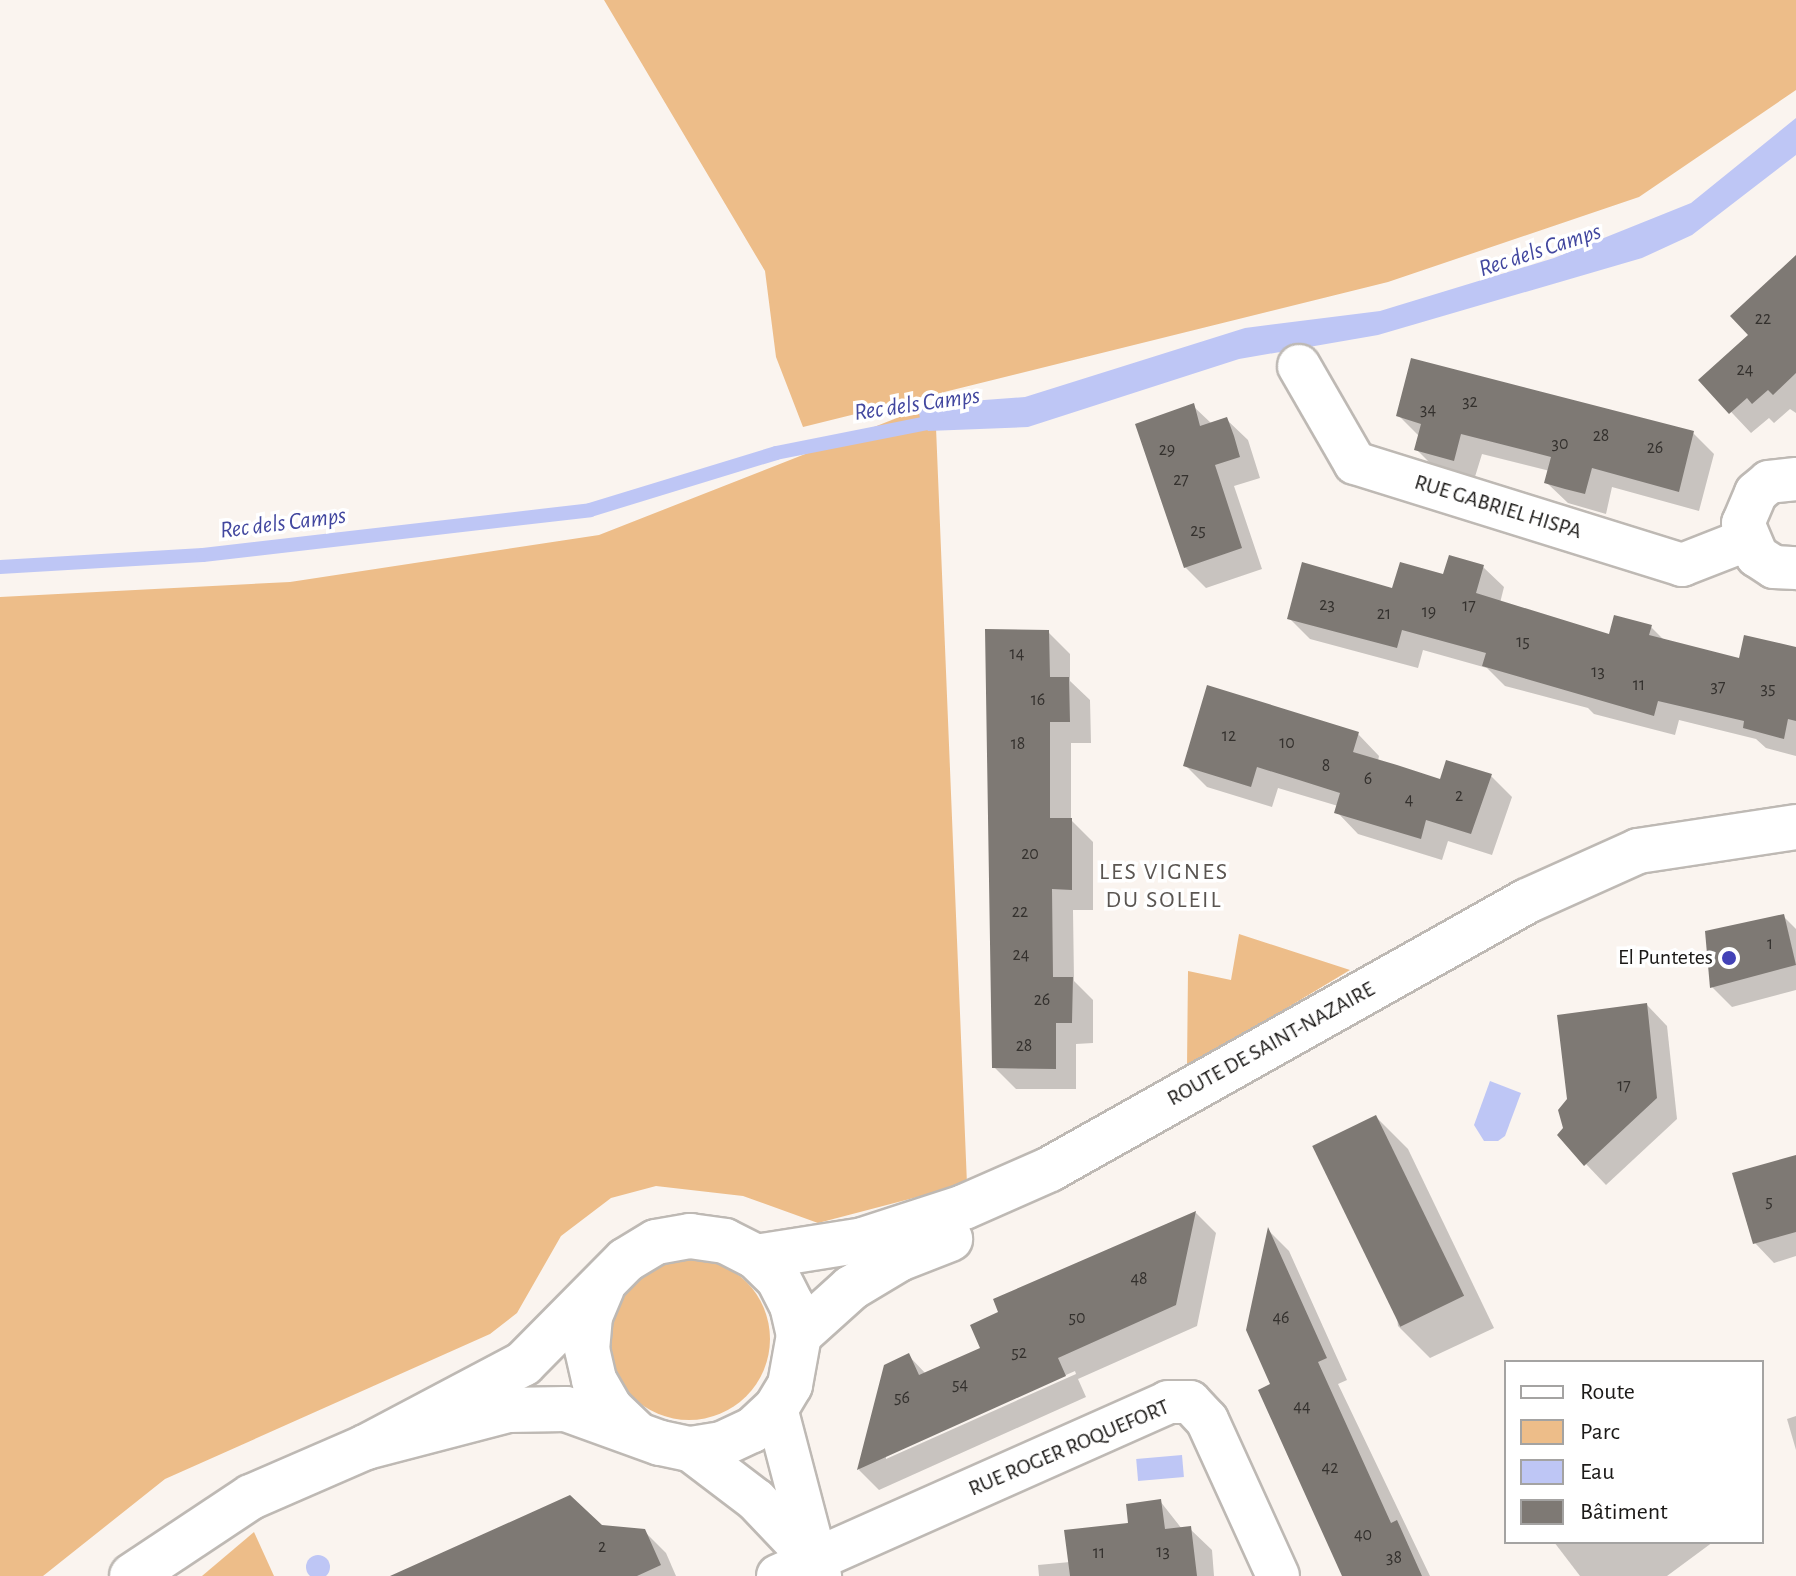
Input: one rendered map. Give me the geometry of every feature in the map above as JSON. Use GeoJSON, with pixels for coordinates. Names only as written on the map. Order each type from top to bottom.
{"type":"FeatureCollection","features":[{"type":"Feature","properties":{"kind":"street","name":"RUE GABRIEL HISPA"},"geometry":{"type":"LineString","coordinates":[[1299,366],[1355,463],[1682,565],[1746,540]]}},
{"type":"Feature","properties":{"kind":"street"},"geometry":{"type":"LineString","coordinates":[[1796,479],[1769,482],[1756,493],[1743,523],[1746,540],[1757,556],[1774,567],[1796,568]]}},
{"type":"Feature","properties":{"kind":"street","name":"ROUTE DE SAINT-NAZAIRE"},"geometry":{"type":"LineString","coordinates":[[756,1257],[863,1240],[964,1207],[1050,1169],[1527,901],[1638,851],[1790,828]]}},
{"type":"Feature","properties":{"kind":"street","name":"ROUTE DE SAINT-NAZAIRE"},"geometry":{"type":"LineString","coordinates":[[799,1335],[851,1288],[899,1259],[1087,1177],[1514,935],[1626,883],[1790,828]]}},
{"type":"Feature","properties":{"kind":"street"},"geometry":{"type":"LineString","coordinates":[[132,1576],[251,1497],[366,1447],[523,1364],[626,1260],[656,1242],[690,1236],[725,1241],[756,1257],[778,1278],[792,1305],[799,1335],[790,1385],[776,1408],[752,1430],[722,1444],[689,1449]]}},
{"type":"Feature","properties":{"kind":"street"},"geometry":{"type":"LineString","coordinates":[[603,1286],[590,1316],[589,1359],[610,1408],[634,1431]]}},
{"type":"Feature","properties":{"kind":"street","name":"RUE ROGER ROQUEFORT"},"geometry":{"type":"LineString","coordinates":[[803,1571],[1168,1402],[1190,1402],[1207,1420],[1278,1576]]}},
{"type":"Feature","properties":{"kind":"street"},"geometry":{"type":"LineString","coordinates":[[776,1408],[803,1571]]}},
{"type":"Feature","properties":{"kind":"street"},"geometry":{"type":"LineString","coordinates":[[366,1447],[508,1410],[566,1409],[689,1449],[756,1500],[803,1571]]}},
{"type":"Feature","properties":{"kind":"green space"},"geometry":{"type":"Polygon","coordinates":[[[604,0],[1796,0],[1796,90],[1639,197],[1388,282],[803,427],[776,357],[765,271],[604,0]]]}},
{"type":"Feature","properties":{"kind":"green space"},"geometry":{"type":"Polygon","coordinates":[[[935,403],[967,1184],[818,1223],[743,1196],[656,1186],[611,1198],[561,1236],[517,1313],[490,1334],[165,1479],[43,1576],[0,1576],[0,597],[290,582],[599,535],[935,403]]]}},
{"type":"Feature","properties":{"kind":"green space"},"geometry":{"type":"Polygon","coordinates":[[[1239,934],[1350,970],[1187,1068],[1188,971],[1231,980],[1239,934]]]}},
{"type":"Feature","properties":{"kind":"green space"},"geometry":{"type":"Polygon","coordinates":[[[689,1258],[720,1264],[746,1282],[764,1308],[770,1339],[764,1370],[746,1396],[720,1414],[689,1420],[658,1414],[632,1396],[614,1370],[608,1339],[614,1308],[632,1282],[658,1264],[689,1258]]]}},
{"type":"Feature","properties":{"kind":"green space"},"geometry":{"type":"Polygon","coordinates":[[[254,1532],[274,1576],[202,1576],[254,1532]]]}},
{"type":"Feature","properties":{"kind":"water"},"geometry":{"type":"Polygon","coordinates":[[[1796,118],[1796,155],[1692,235],[1642,258],[1378,335],[1239,359],[1028,427],[928,431],[921,422],[917,405],[1025,397],[1245,328],[1380,311],[1554,258],[1691,203],[1796,118]]]}},
{"type":"Feature","properties":{"kind":"water"},"geometry":{"type":"Polygon","coordinates":[[[1490,1081],[1521,1093],[1505,1136],[1498,1141],[1484,1141],[1474,1125],[1490,1081]]]}},
{"type":"Feature","properties":{"kind":"water"},"geometry":{"type":"Polygon","coordinates":[[[1182,1455],[1184,1477],[1138,1481],[1136,1459],[1182,1455]]]}},
{"type":"Feature","properties":{"kind":"water"},"geometry":{"type":"Polygon","coordinates":[[[313,1556],[323,1556],[329,1562],[329,1572],[324,1577],[312,1577],[307,1572],[307,1562],[313,1556]]]}},
{"type":"Feature","properties":{"kind":"building"},"geometry":{"type":"Polygon","coordinates":[[[1796,255],[1796,373],[1773,395],[1768,390],[1752,404],[1747,398],[1729,414],[1698,380],[1748,335],[1730,316],[1796,255]]]}},
{"type":"Feature","properties":{"kind":"building"},"geometry":{"type":"Polygon","coordinates":[[[1411,358],[1694,431],[1679,492],[1592,468],[1585,494],[1565,489],[1544,483],[1551,457],[1461,434],[1454,461],[1414,450],[1421,424],[1396,416],[1411,358]]]}},
{"type":"Feature","properties":{"kind":"building"},"geometry":{"type":"Polygon","coordinates":[[[1194,403],[1200,426],[1227,417],[1234,436],[1240,457],[1215,465],[1242,548],[1184,568],[1135,424],[1194,403]]]}},
{"type":"Feature","properties":{"kind":"building"},"geometry":{"type":"Polygon","coordinates":[[[1449,555],[1484,565],[1476,593],[1609,634],[1614,615],[1652,625],[1649,635],[1739,658],[1744,635],[1796,647],[1796,721],[1788,719],[1784,739],[1743,728],[1744,721],[1658,701],[1654,716],[1482,666],[1486,653],[1402,630],[1397,648],[1287,619],[1302,562],[1392,588],[1400,562],[1443,574],[1449,555]]]}},
{"type":"Feature","properties":{"kind":"building"},"geometry":{"type":"Polygon","coordinates":[[[985,629],[1049,630],[1050,677],[1069,677],[1070,722],[1050,722],[1050,818],[1072,818],[1072,890],[1052,889],[1053,977],[1073,977],[1072,1023],[1056,1023],[1056,1069],[992,1068],[985,629]]]}},
{"type":"Feature","properties":{"kind":"building"},"geometry":{"type":"Polygon","coordinates":[[[1207,685],[1359,732],[1353,752],[1440,779],[1446,760],[1492,774],[1471,834],[1426,820],[1421,839],[1334,813],[1340,793],[1257,767],[1251,787],[1183,766],[1207,685]]]}},
{"type":"Feature","properties":{"kind":"building"},"geometry":{"type":"Polygon","coordinates":[[[1784,914],[1796,965],[1710,988],[1705,931],[1784,914]]]}},
{"type":"Feature","properties":{"kind":"building"},"geometry":{"type":"Polygon","coordinates":[[[1647,1003],[1657,1098],[1584,1166],[1557,1135],[1563,1128],[1558,1110],[1567,1099],[1557,1015],[1647,1003]]]}},
{"type":"Feature","properties":{"kind":"building"},"geometry":{"type":"Polygon","coordinates":[[[1376,1115],[1464,1296],[1400,1327],[1312,1146],[1376,1115]]]}},
{"type":"Feature","properties":{"kind":"building"},"geometry":{"type":"Polygon","coordinates":[[[1796,1155],[1796,1232],[1753,1244],[1732,1173],[1796,1155]]]}},
{"type":"Feature","properties":{"kind":"building"},"geometry":{"type":"Polygon","coordinates":[[[1196,1211],[1176,1305],[1058,1358],[1066,1376],[857,1470],[884,1365],[909,1353],[919,1375],[980,1348],[970,1325],[998,1312],[993,1299],[1196,1211]]]}},
{"type":"Feature","properties":{"kind":"building"},"geometry":{"type":"Polygon","coordinates":[[[1268,1227],[1327,1358],[1318,1362],[1391,1523],[1397,1520],[1422,1576],[1342,1576],[1258,1390],[1270,1384],[1246,1330],[1268,1227]]]}},
{"type":"Feature","properties":{"kind":"building"},"geometry":{"type":"Polygon","coordinates":[[[570,1495],[602,1525],[645,1529],[661,1565],[637,1576],[390,1576],[570,1495]]]}},
{"type":"Feature","properties":{"kind":"building"},"geometry":{"type":"Polygon","coordinates":[[[1161,1499],[1165,1529],[1191,1526],[1197,1576],[1070,1576],[1064,1530],[1128,1523],[1126,1504],[1161,1499]]]}},
{"type":"Feature","properties":{"kind":"waterway","name":"Rec dels Camps"},"geometry":{"type":"LineString","coordinates":[[0,567],[203,555],[590,510],[776,453],[937,421]]}},
{"type":"Feature","properties":{"kind":"place","name":"El Puntetes"},"geometry":{"type":"Point","coordinates":[1729,958]}},
{"type":"Feature","properties":{"kind":"district","name":"LES VIGNES DU SOLEIL"},"geometry":{"type":"Point","coordinates":[1164,887]}}]}
